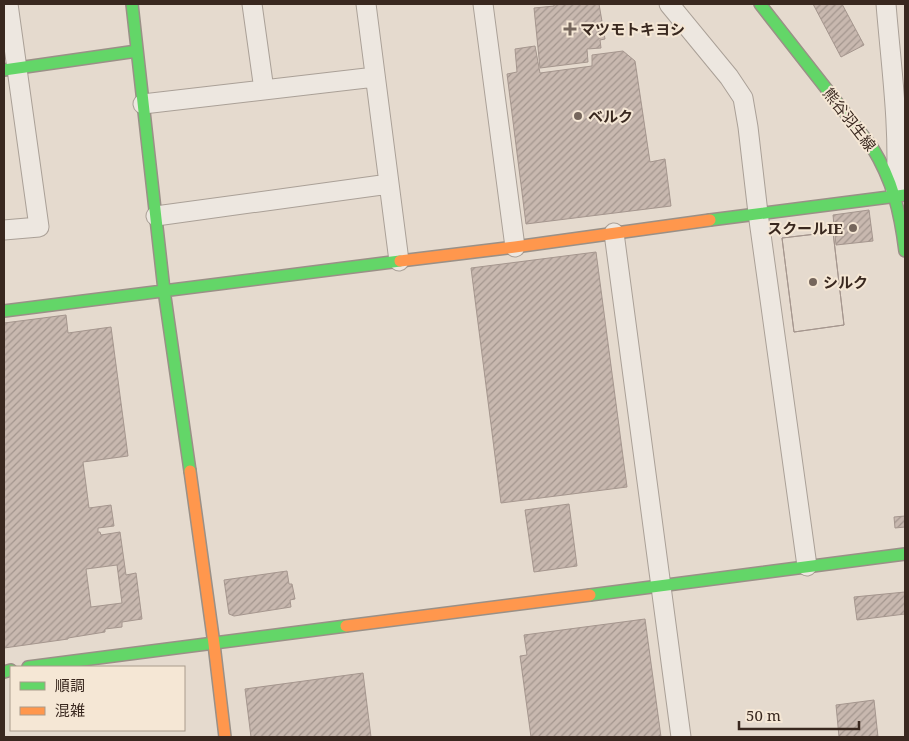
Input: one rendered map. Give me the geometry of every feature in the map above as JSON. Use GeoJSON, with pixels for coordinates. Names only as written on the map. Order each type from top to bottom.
{"type":"FeatureCollection","features":[{"type":"Feature","properties":{"kind":"street"},"geometry":{"type":"LineString","coordinates":[[4,230],[39,227],[10,69],[8,4]]}},
{"type":"Feature","properties":{"kind":"street"},"geometry":{"type":"LineString","coordinates":[[132,4],[164,290],[214,644],[225,737]]}},
{"type":"Feature","properties":{"kind":"street"},"geometry":{"type":"LineString","coordinates":[[252,4],[264,90]]}},
{"type":"Feature","properties":{"kind":"street"},"geometry":{"type":"LineString","coordinates":[[366,4],[399,261]]}},
{"type":"Feature","properties":{"kind":"street"},"geometry":{"type":"LineString","coordinates":[[483,4],[515,247]]}},
{"type":"Feature","properties":{"kind":"street"},"geometry":{"type":"LineString","coordinates":[[669,4],[729,77],[743,98],[807,566]]}},
{"type":"Feature","properties":{"kind":"street","name":"熊谷羽生線"},"geometry":{"type":"LineString","coordinates":[[760,4],[881,161],[900,195],[905,251]]}},
{"type":"Feature","properties":{"kind":"street"},"geometry":{"type":"LineString","coordinates":[[4,311],[515,247],[758,212],[900,195],[886,4]]}},
{"type":"Feature","properties":{"kind":"street"},"geometry":{"type":"LineString","coordinates":[[10,69],[137,51]]}},
{"type":"Feature","properties":{"kind":"street"},"geometry":{"type":"LineString","coordinates":[[143,104],[375,77]]}},
{"type":"Feature","properties":{"kind":"street"},"geometry":{"type":"LineString","coordinates":[[156,216],[389,184]]}},
{"type":"Feature","properties":{"kind":"street"},"geometry":{"type":"LineString","coordinates":[[614,233],[682,737]]}},
{"type":"Feature","properties":{"kind":"street"},"geometry":{"type":"LineString","coordinates":[[36,666],[905,554]]}},
{"type":"Feature","properties":{"kind":"building"},"geometry":{"type":"Polygon","coordinates":[[[554,4],[599,4],[605,39],[600,40],[601,48],[587,49],[588,62],[540,68],[534,8],[554,6],[554,4]]]}},
{"type":"Feature","properties":{"kind":"building"},"geometry":{"type":"Polygon","coordinates":[[[813,4],[842,4],[864,45],[841,57],[813,4]]]}},
{"type":"Feature","properties":{"kind":"building","name":"ベルク"},"geometry":{"type":"Polygon","coordinates":[[[535,46],[540,73],[592,66],[592,55],[623,51],[635,61],[650,162],[665,159],[671,206],[526,224],[507,74],[517,72],[515,49],[535,46]]]}},
{"type":"Feature","properties":{"kind":"building","name":"スクールIE"},"geometry":{"type":"Polygon","coordinates":[[[869,210],[873,241],[836,245],[833,215],[869,210]]]}},
{"type":"Feature","properties":{"kind":"building","name":"シルク"},"geometry":{"type":"Polygon","coordinates":[[[833,232],[844,325],[794,332],[782,238],[833,232]]]}},
{"type":"Feature","properties":{"kind":"building","name":"シルク"},"geometry":{"type":"Polygon","coordinates":[[[833,232],[844,325],[794,332],[782,238],[833,232]]]}},
{"type":"Feature","properties":{"kind":"building"},"geometry":{"type":"Polygon","coordinates":[[[596,252],[627,487],[501,503],[471,268],[596,252]]]}},
{"type":"Feature","properties":{"kind":"building"},"geometry":{"type":"Polygon","coordinates":[[[66,315],[68,333],[111,327],[128,456],[83,462],[89,508],[111,505],[114,526],[98,528],[98,532],[101,535],[120,532],[126,575],[136,573],[142,619],[122,622],[122,627],[105,629],[105,632],[4,648],[4,323],[66,315]],[[117,565],[86,569],[91,607],[122,603],[117,565]]]}},
{"type":"Feature","properties":{"kind":"building"},"geometry":{"type":"Polygon","coordinates":[[[569,504],[577,566],[534,572],[525,510],[569,504]]]}},
{"type":"Feature","properties":{"kind":"building"},"geometry":{"type":"Polygon","coordinates":[[[905,516],[905,527],[895,528],[894,517],[905,516]]]}},
{"type":"Feature","properties":{"kind":"building"},"geometry":{"type":"Polygon","coordinates":[[[287,571],[289,584],[292,584],[295,599],[290,600],[291,607],[234,616],[229,614],[224,580],[287,571]]]}},
{"type":"Feature","properties":{"kind":"building"},"geometry":{"type":"Polygon","coordinates":[[[905,592],[905,614],[857,620],[854,597],[905,592]]]}},
{"type":"Feature","properties":{"kind":"building"},"geometry":{"type":"Polygon","coordinates":[[[645,619],[661,737],[531,737],[520,656],[527,655],[524,635],[645,619]]]}},
{"type":"Feature","properties":{"kind":"building"},"geometry":{"type":"Polygon","coordinates":[[[363,673],[371,737],[251,737],[245,689],[363,673]]]}},
{"type":"Feature","properties":{"kind":"building"},"geometry":{"type":"Polygon","coordinates":[[[874,700],[878,737],[839,737],[836,705],[874,700]]]}},
{"type":"Feature","properties":{"kind":"traffic: fast"},"geometry":{"type":"LineString","coordinates":[[132,4],[164,290],[190,471]]}},
{"type":"Feature","properties":{"kind":"traffic: fast"},"geometry":{"type":"LineString","coordinates":[[760,4],[872,147],[885,172],[894,197],[901,223],[905,251]]}},
{"type":"Feature","properties":{"kind":"traffic: fast"},"geometry":{"type":"LineString","coordinates":[[4,70],[137,51]]}},
{"type":"Feature","properties":{"kind":"traffic: fast"},"geometry":{"type":"LineString","coordinates":[[710,220],[905,195]]}},
{"type":"Feature","properties":{"kind":"traffic: fast"},"geometry":{"type":"LineString","coordinates":[[4,311],[400,261]]}},
{"type":"Feature","properties":{"kind":"traffic: fast"},"geometry":{"type":"LineString","coordinates":[[590,595],[905,554]]}},
{"type":"Feature","properties":{"kind":"traffic: fast"},"geometry":{"type":"LineString","coordinates":[[36,666],[346,626]]}},
{"type":"Feature","properties":{"kind":"traffic: fast"},"geometry":{"type":"LineString","coordinates":[[4,672],[10,670]]}},
{"type":"Feature","properties":{"kind":"traffic: slow"},"geometry":{"type":"LineString","coordinates":[[400,261],[710,220]]}},
{"type":"Feature","properties":{"kind":"traffic: slow"},"geometry":{"type":"LineString","coordinates":[[190,471],[225,737]]}},
{"type":"Feature","properties":{"kind":"traffic: slow"},"geometry":{"type":"LineString","coordinates":[[346,626],[590,595]]}},
{"type":"Feature","properties":{"kind":"place","name":"マツモトキヨシ"},"geometry":{"type":"Point","coordinates":[570,29]}},
{"type":"Feature","properties":{"kind":"place","name":"ベルク"},"geometry":{"type":"Point","coordinates":[578,116]}},
{"type":"Feature","properties":{"kind":"place","name":"スクールIE"},"geometry":{"type":"Point","coordinates":[853,228]}},
{"type":"Feature","properties":{"kind":"place","name":"シルク"},"geometry":{"type":"Point","coordinates":[813,282]}}]}
